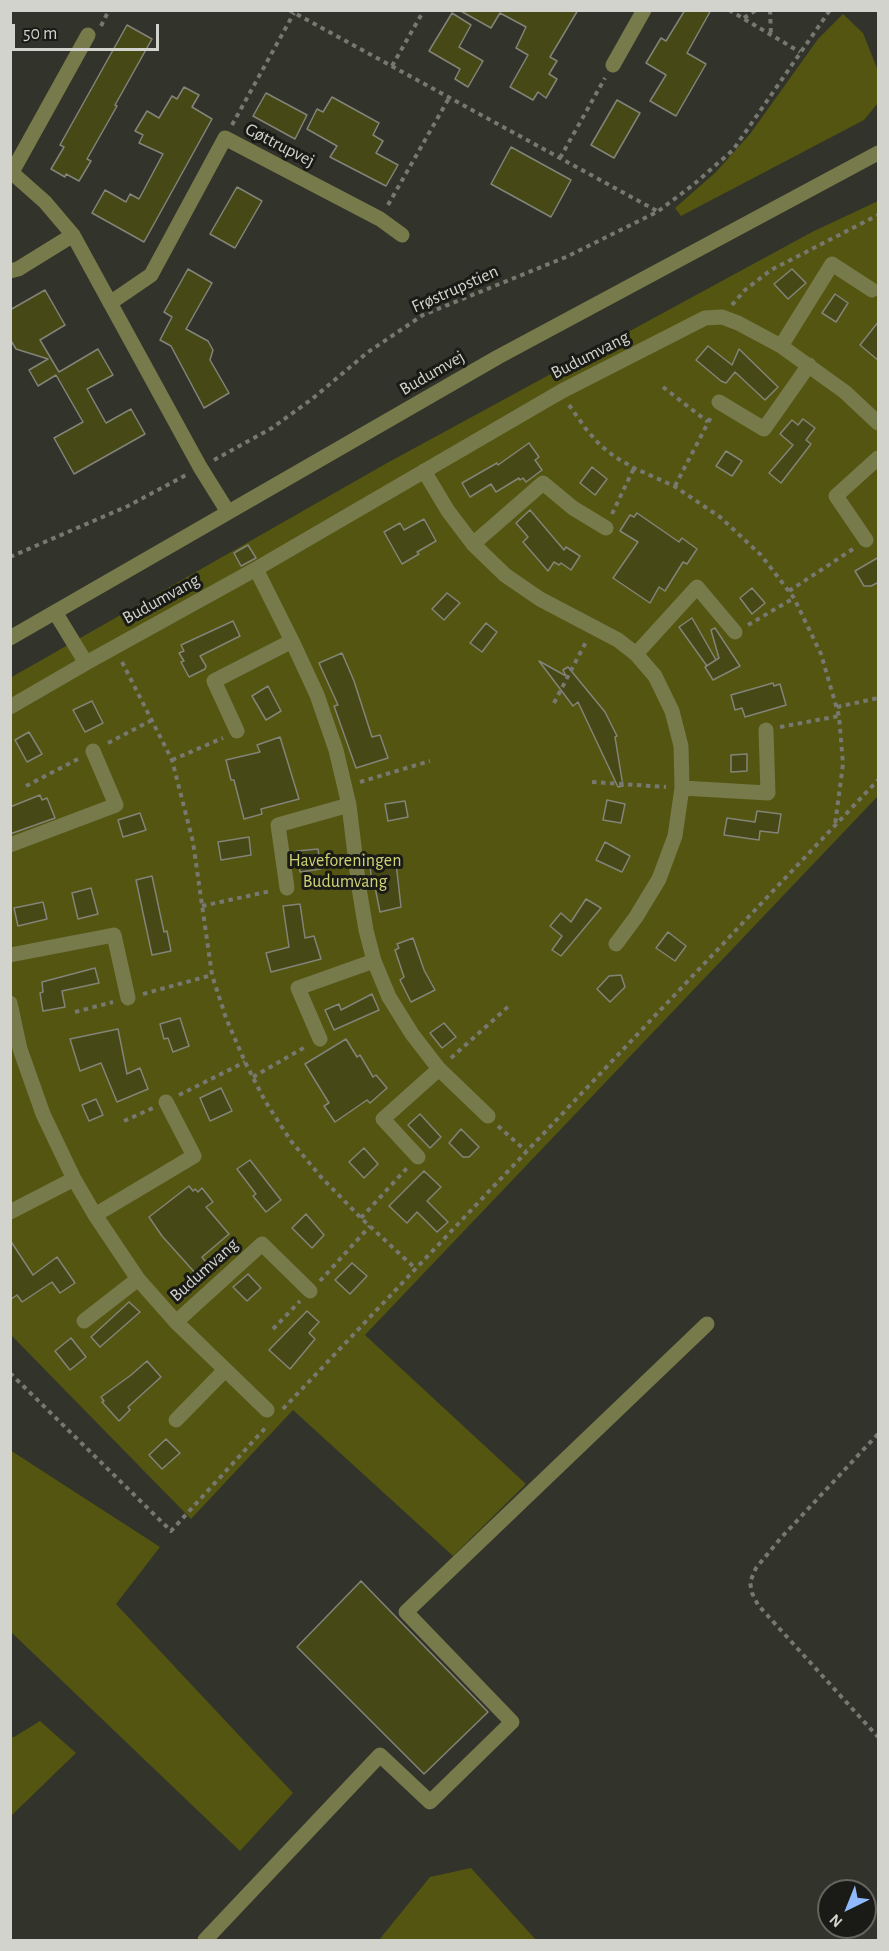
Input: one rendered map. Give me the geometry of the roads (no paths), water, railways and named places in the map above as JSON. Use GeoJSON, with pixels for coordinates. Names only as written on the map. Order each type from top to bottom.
{"type":"FeatureCollection","features":[{"type":"Feature","properties":{"kind":"street"},"geometry":{"type":"LineString","coordinates":[[613,65],[644,10]]}},
{"type":"Feature","properties":{"kind":"street"},"geometry":{"type":"LineString","coordinates":[[88,36],[11,171],[45,202],[73,235],[200,467],[228,512]]}},
{"type":"Feature","properties":{"kind":"street","name":"Gøttrupvej"},"geometry":{"type":"LineString","coordinates":[[110,303],[151,275],[225,138],[380,219],[402,235]]}},
{"type":"Feature","properties":{"kind":"street","name":"Budumvej"},"geometry":{"type":"LineString","coordinates":[[10,638],[498,357],[879,153]]}},
{"type":"Feature","properties":{"kind":"street"},"geometry":{"type":"LineString","coordinates":[[10,271],[18,269],[73,235]]}},
{"type":"Feature","properties":{"kind":"street"},"geometry":{"type":"LineString","coordinates":[[872,290],[832,264],[781,346],[845,392],[879,423]]}},
{"type":"Feature","properties":{"kind":"street","name":"Budumvang"},"geometry":{"type":"LineString","coordinates":[[10,707],[256,569],[562,391],[705,318],[722,317],[781,346]]}},
{"type":"Feature","properties":{"kind":"street"},"geometry":{"type":"LineString","coordinates":[[719,402],[764,429],[809,365]]}},
{"type":"Feature","properties":{"kind":"street"},"geometry":{"type":"LineString","coordinates":[[866,540],[836,496],[879,458]]}},
{"type":"Feature","properties":{"kind":"street"},"geometry":{"type":"LineString","coordinates":[[424,471],[472,544],[505,575],[531,593],[618,639],[636,654],[655,676],[672,711],[681,746],[682,788],[675,836],[659,879],[616,944]]}},
{"type":"Feature","properties":{"kind":"street"},"geometry":{"type":"LineString","coordinates":[[472,544],[543,483],[573,508],[606,528]]}},
{"type":"Feature","properties":{"kind":"street"},"geometry":{"type":"LineString","coordinates":[[256,569],[317,695],[336,750],[349,805],[366,930],[374,961],[389,997],[412,1034],[439,1068],[488,1116]]}},
{"type":"Feature","properties":{"kind":"street"},"geometry":{"type":"LineString","coordinates":[[636,654],[697,587],[735,632]]}},
{"type":"Feature","properties":{"kind":"street"},"geometry":{"type":"LineString","coordinates":[[55,612],[86,663]]}},
{"type":"Feature","properties":{"kind":"street"},"geometry":{"type":"LineString","coordinates":[[237,731],[214,681],[292,641]]}},
{"type":"Feature","properties":{"kind":"street"},"geometry":{"type":"LineString","coordinates":[[682,788],[768,793],[766,730]]}},
{"type":"Feature","properties":{"kind":"street"},"geometry":{"type":"LineString","coordinates":[[10,845],[116,805],[93,751]]}},
{"type":"Feature","properties":{"kind":"street"},"geometry":{"type":"LineString","coordinates":[[287,888],[278,825],[349,805]]}},
{"type":"Feature","properties":{"kind":"street"},"geometry":{"type":"LineString","coordinates":[[10,955],[114,935],[128,998]]}},
{"type":"Feature","properties":{"kind":"street"},"geometry":{"type":"LineString","coordinates":[[320,1038],[298,988],[374,961]]}},
{"type":"Feature","properties":{"kind":"street","name":"Budumvang"},"geometry":{"type":"LineString","coordinates":[[10,1003],[15,1050],[74,1179],[95,1215],[138,1279],[176,1322],[225,1371],[274,1412]]}},
{"type":"Feature","properties":{"kind":"street"},"geometry":{"type":"LineString","coordinates":[[418,1157],[383,1119],[439,1068]]}},
{"type":"Feature","properties":{"kind":"street"},"geometry":{"type":"LineString","coordinates":[[95,1215],[194,1156],[166,1102]]}},
{"type":"Feature","properties":{"kind":"street"},"geometry":{"type":"LineString","coordinates":[[10,1212],[74,1179]]}},
{"type":"Feature","properties":{"kind":"street","name":"Budumvang"},"geometry":{"type":"LineString","coordinates":[[176,1322],[262,1244],[310,1291]]}},
{"type":"Feature","properties":{"kind":"street"},"geometry":{"type":"LineString","coordinates":[[84,1320],[138,1279]]}},
{"type":"Feature","properties":{"kind":"street"},"geometry":{"type":"LineString","coordinates":[[205,1941],[380,1755],[430,1802],[512,1722],[406,1611],[707,1324]]}},
{"type":"Feature","properties":{"kind":"street"},"geometry":{"type":"LineString","coordinates":[[176,1420],[225,1371]]}},
{"type":"Feature","properties":{"kind":"park label","name":"Haveforeningen Budumvang"},"geometry":{"type":"Point","coordinates":[345,871]}}]}
